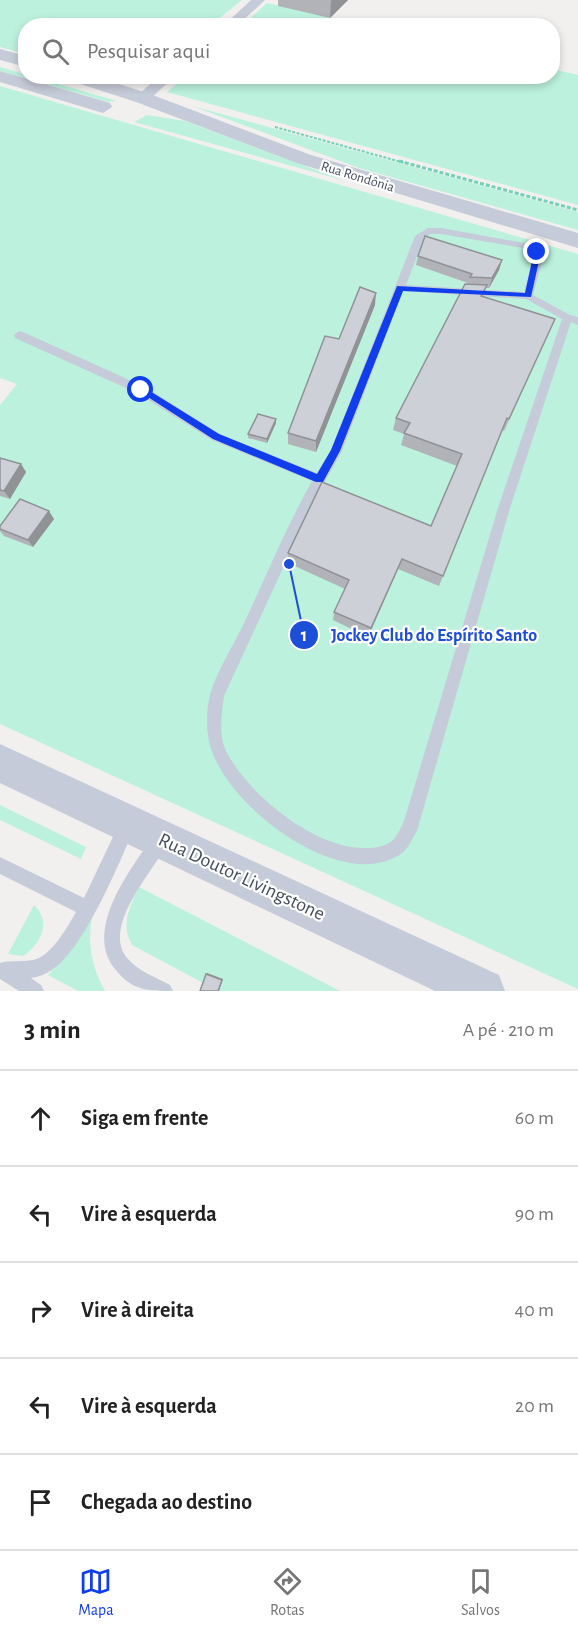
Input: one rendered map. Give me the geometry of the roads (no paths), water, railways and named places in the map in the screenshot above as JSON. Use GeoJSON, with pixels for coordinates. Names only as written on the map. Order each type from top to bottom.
{"type":"FeatureCollection","features":[{"type":"Feature","properties":{"kind":"street"},"geometry":{"type":"LineString","coordinates":[[238,18],[259,0]]}},
{"type":"Feature","properties":{"kind":"street"},"geometry":{"type":"LineString","coordinates":[[0,55],[18,60]]}},
{"type":"Feature","properties":{"kind":"street"},"geometry":{"type":"LineString","coordinates":[[0,76],[18,81]]}},
{"type":"Feature","properties":{"kind":"street"},"geometry":{"type":"LineString","coordinates":[[27,84],[104,107],[131,105],[159,84]]}},
{"type":"Feature","properties":{"kind":"street","name":"Rua Rondônia"},"geometry":{"type":"LineString","coordinates":[[99,84],[143,98],[304,159],[578,242]]}},
{"type":"Feature","properties":{"kind":"street","name":"Rua Doutor Livingstone"},"geometry":{"type":"LineString","coordinates":[[0,763],[483,991]]}},
{"type":"Feature","properties":{"kind":"lane"},"geometry":{"type":"LineString","coordinates":[[400,288],[528,296],[573,319],[504,508],[411,825],[398,845],[380,855],[352,857],[314,844],[264,810],[221,757],[214,724],[217,695],[320,479],[336,451],[420,236],[428,231],[441,231],[532,247],[537,252],[538,258],[528,296]]}},
{"type":"Feature","properties":{"kind":"lane"},"geometry":{"type":"LineString","coordinates":[[19,335],[141,390],[216,437],[320,479]]}},
{"type":"Feature","properties":{"kind":"lane"},"geometry":{"type":"LineString","coordinates":[[2,970],[29,970],[47,964],[62,948],[87,908],[146,831]]}},
{"type":"Feature","properties":{"kind":"lane"},"geometry":{"type":"LineString","coordinates":[[146,831],[131,883],[118,912],[112,938],[117,958],[127,970],[164,991]]}},
{"type":"Feature","properties":{"kind":"lane"},"geometry":{"type":"LineString","coordinates":[[0,864],[87,908]]}},
{"type":"Feature","properties":{"kind":"lane"},"geometry":{"type":"LineString","coordinates":[[2,970],[35,991]]}},
{"type":"Feature","properties":{"kind":"place","name":"Jockey Club do Espírito Santo"},"geometry":{"type":"Point","coordinates":[289,564]}}]}
